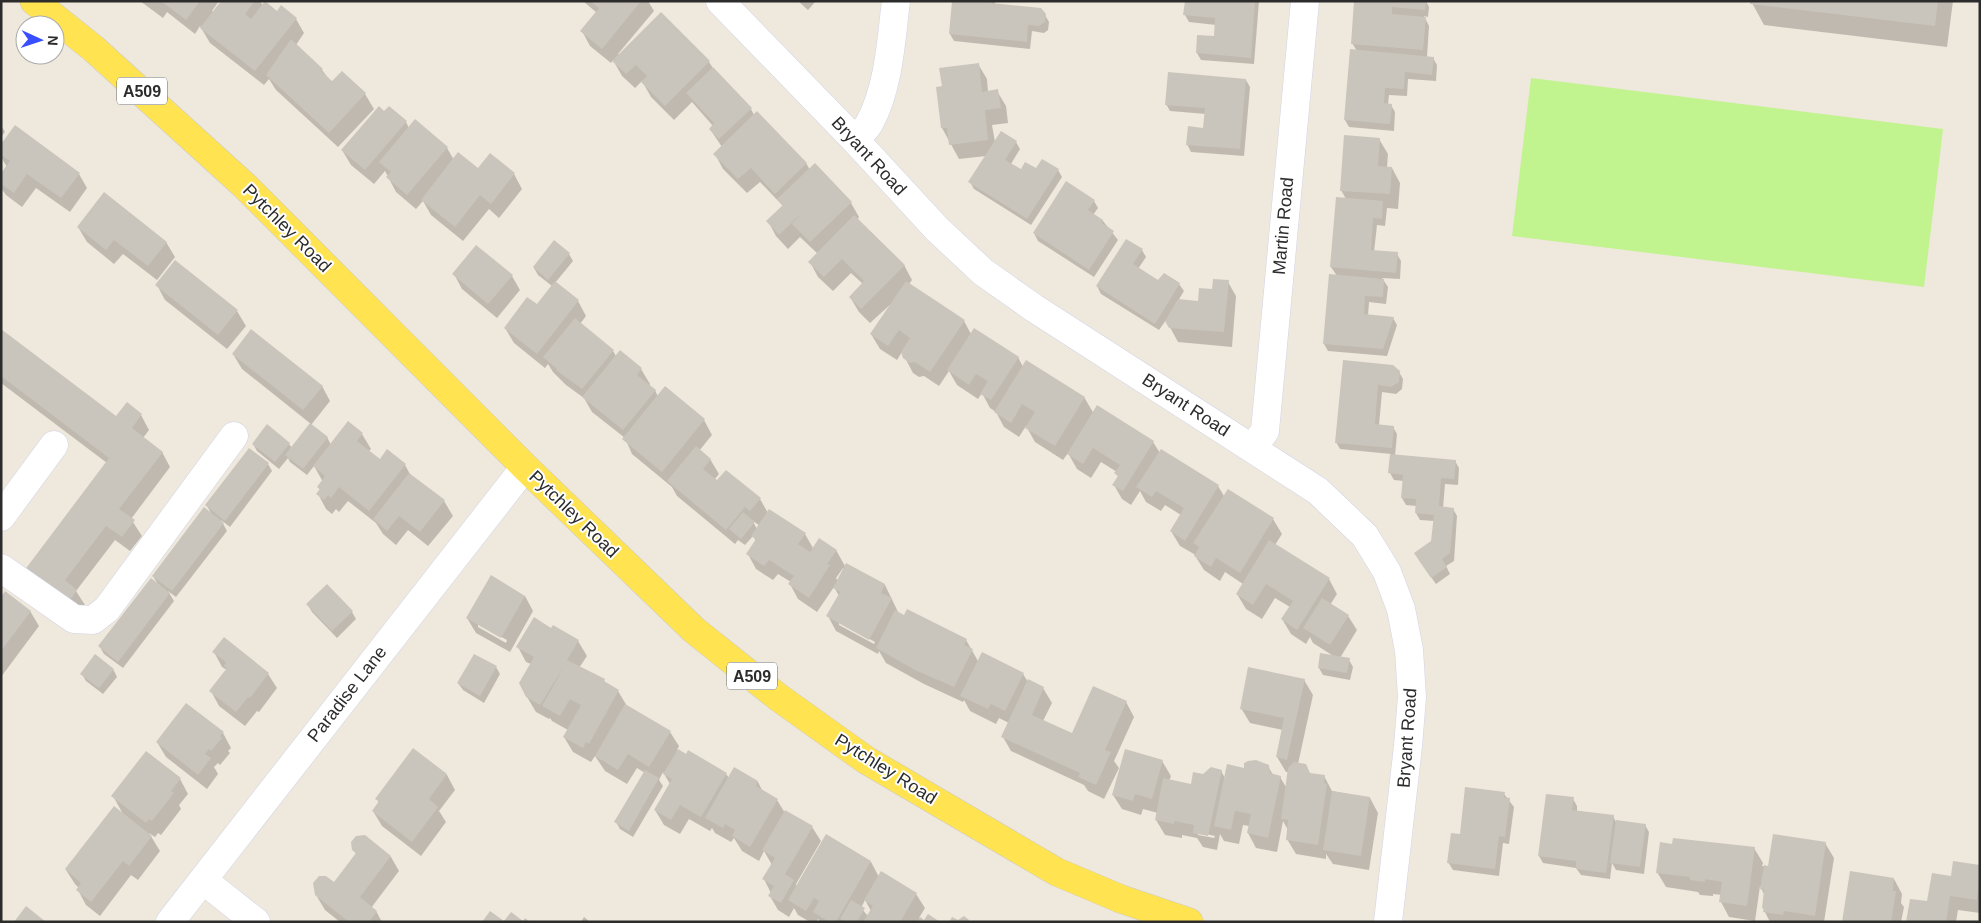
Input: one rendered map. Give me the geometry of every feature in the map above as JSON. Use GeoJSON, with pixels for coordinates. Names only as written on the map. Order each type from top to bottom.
{"type":"FeatureCollection","features":[{"type":"Feature","properties":{"kind":"main road","name":"Pytchley Road"},"geometry":{"type":"LineString","coordinates":[[34,1],[108,61],[245,186],[525,467],[694,630],[778,697],[866,760],[1057,872],[1121,899],[1187,922]]}},
{"type":"Feature","properties":{"kind":"street","name":"Bryant Road"},"geometry":{"type":"LineString","coordinates":[[720,1],[854,139],[937,229],[982,272],[1034,308],[1318,491],[1364,536],[1387,572],[1401,609],[1409,650],[1412,696],[1388,922]]}},
{"type":"Feature","properties":{"kind":"street"},"geometry":{"type":"LineString","coordinates":[[854,139],[869,124],[880,98],[888,61],[896,1]]}},
{"type":"Feature","properties":{"kind":"street","name":"Martin Road"},"geometry":{"type":"LineString","coordinates":[[1252,447],[1265,431],[1305,1]]}},
{"type":"Feature","properties":{"kind":"street"},"geometry":{"type":"LineString","coordinates":[[1,568],[74,619],[93,620],[107,609],[234,436]]}},
{"type":"Feature","properties":{"kind":"street"},"geometry":{"type":"LineString","coordinates":[[1,517],[54,444]]}},
{"type":"Feature","properties":{"kind":"street","name":"Paradise Lane"},"geometry":{"type":"LineString","coordinates":[[170,922],[525,467]]}},
{"type":"Feature","properties":{"kind":"street"},"geometry":{"type":"LineString","coordinates":[[203,880],[256,922]]}},
{"type":"Feature","properties":{"kind":"green space"},"geometry":{"type":"Polygon","coordinates":[[[1531,78],[1943,129],[1924,287],[1512,236],[1531,78]]]}},
{"type":"Feature","properties":{"kind":"building"},"geometry":{"type":"Polygon","coordinates":[[[161,1],[200,1],[186,20],[161,1]]]}},
{"type":"Feature","properties":{"kind":"building"},"geometry":{"type":"Polygon","coordinates":[[[221,1],[255,1],[245,14],[251,19],[265,1],[277,11],[281,5],[297,18],[255,71],[200,28],[221,1]]]}},
{"type":"Feature","properties":{"kind":"building"},"geometry":{"type":"Polygon","coordinates":[[[590,1],[641,1],[602,49],[580,31],[599,8],[590,1]]]}},
{"type":"Feature","properties":{"kind":"building"},"geometry":{"type":"Polygon","coordinates":[[[952,1],[991,1],[991,3],[1041,8],[1046,14],[1045,22],[1039,26],[1028,25],[1027,42],[949,34],[952,1]]]}},
{"type":"Feature","properties":{"kind":"building"},"geometry":{"type":"Polygon","coordinates":[[[1185,1],[1255,1],[1251,58],[1196,53],[1197,35],[1214,36],[1215,18],[1183,15],[1185,1]]]}},
{"type":"Feature","properties":{"kind":"building"},"geometry":{"type":"Polygon","coordinates":[[[1354,1],[1426,1],[1425,10],[1392,7],[1392,14],[1426,17],[1423,50],[1351,44],[1354,1]]]}},
{"type":"Feature","properties":{"kind":"building"},"geometry":{"type":"Polygon","coordinates":[[[1750,1],[1938,1],[1935,26],[1750,4],[1750,1]]]}},
{"type":"Feature","properties":{"kind":"building"},"geometry":{"type":"Polygon","coordinates":[[[661,12],[710,61],[665,106],[641,82],[647,76],[636,65],[626,74],[612,61],[661,12]]]}},
{"type":"Feature","properties":{"kind":"building"},"geometry":{"type":"Polygon","coordinates":[[[291,39],[323,69],[321,71],[332,81],[342,71],[366,93],[329,133],[266,75],[291,39]]]}},
{"type":"Feature","properties":{"kind":"building"},"geometry":{"type":"Polygon","coordinates":[[[1350,49],[1434,57],[1432,75],[1405,72],[1404,89],[1385,88],[1384,103],[1392,104],[1390,124],[1344,120],[1350,49]]]}},
{"type":"Feature","properties":{"kind":"building"},"geometry":{"type":"Polygon","coordinates":[[[979,63],[982,92],[998,89],[1001,108],[985,110],[988,140],[949,145],[947,128],[941,128],[936,87],[942,86],[939,68],[979,63]]]}},
{"type":"Feature","properties":{"kind":"building"},"geometry":{"type":"Polygon","coordinates":[[[713,67],[752,108],[719,139],[709,129],[714,123],[686,93],[713,67]]]}},
{"type":"Feature","properties":{"kind":"building"},"geometry":{"type":"Polygon","coordinates":[[[1168,72],[1246,79],[1240,149],[1186,145],[1188,126],[1203,128],[1205,108],[1165,105],[1168,72]]]}},
{"type":"Feature","properties":{"kind":"building"},"geometry":{"type":"Polygon","coordinates":[[[379,106],[384,111],[389,106],[407,121],[365,170],[341,150],[379,106]]]}},
{"type":"Feature","properties":{"kind":"building"},"geometry":{"type":"Polygon","coordinates":[[[757,111],[807,163],[775,194],[751,168],[738,179],[713,154],[757,111]]]}},
{"type":"Feature","properties":{"kind":"building"},"geometry":{"type":"Polygon","coordinates":[[[415,119],[448,147],[407,195],[386,177],[391,172],[379,162],[415,119]]]}},
{"type":"Feature","properties":{"kind":"building"},"geometry":{"type":"Polygon","coordinates":[[[15,125],[80,173],[61,198],[27,174],[14,193],[1,184],[1,173],[10,161],[1,155],[1,144],[15,125]]]}},
{"type":"Feature","properties":{"kind":"building"},"geometry":{"type":"Polygon","coordinates":[[[1001,131],[1017,141],[1005,160],[1021,169],[1025,162],[1036,168],[1042,159],[1059,169],[1027,219],[968,182],[1001,131]]]}},
{"type":"Feature","properties":{"kind":"building"},"geometry":{"type":"Polygon","coordinates":[[[1344,135],[1380,138],[1378,166],[1392,167],[1390,194],[1340,191],[1344,135]]]}},
{"type":"Feature","properties":{"kind":"building"},"geometry":{"type":"Polygon","coordinates":[[[458,152],[478,168],[490,153],[515,173],[491,204],[480,195],[455,227],[421,200],[458,152]]]}},
{"type":"Feature","properties":{"kind":"building"},"geometry":{"type":"Polygon","coordinates":[[[815,163],[852,202],[810,242],[792,224],[803,212],[779,235],[766,221],[783,205],[777,199],[815,163]]]}},
{"type":"Feature","properties":{"kind":"building"},"geometry":{"type":"Polygon","coordinates":[[[1066,181],[1095,200],[1088,210],[1103,220],[1102,223],[1114,231],[1089,270],[1033,233],[1066,181]]]}},
{"type":"Feature","properties":{"kind":"building"},"geometry":{"type":"Polygon","coordinates":[[[104,192],[167,242],[148,266],[114,240],[106,250],[77,227],[104,192]]]}},
{"type":"Feature","properties":{"kind":"building"},"geometry":{"type":"Polygon","coordinates":[[[1336,197],[1383,201],[1382,219],[1373,218],[1371,250],[1398,252],[1396,273],[1330,267],[1336,197]]]}},
{"type":"Feature","properties":{"kind":"building"},"geometry":{"type":"Polygon","coordinates":[[[854,215],[905,265],[861,309],[849,297],[864,281],[842,259],[824,277],[808,262],[854,215]]]}},
{"type":"Feature","properties":{"kind":"building"},"geometry":{"type":"Polygon","coordinates":[[[1126,239],[1143,249],[1133,264],[1158,280],[1164,273],[1180,283],[1155,324],[1096,286],[1126,239]]]}},
{"type":"Feature","properties":{"kind":"building"},"geometry":{"type":"Polygon","coordinates":[[[554,240],[570,253],[548,280],[533,267],[554,240]]]}},
{"type":"Feature","properties":{"kind":"building"},"geometry":{"type":"Polygon","coordinates":[[[476,245],[513,275],[488,304],[452,274],[476,245]]]}},
{"type":"Feature","properties":{"kind":"building"},"geometry":{"type":"Polygon","coordinates":[[[175,260],[238,310],[218,335],[155,285],[175,260]]]}},
{"type":"Feature","properties":{"kind":"building"},"geometry":{"type":"Polygon","coordinates":[[[1329,274],[1384,279],[1383,297],[1365,296],[1364,314],[1394,317],[1383,349],[1323,344],[1329,274]]]}},
{"type":"Feature","properties":{"kind":"building"},"geometry":{"type":"Polygon","coordinates":[[[1213,279],[1229,280],[1224,332],[1169,328],[1165,321],[1178,299],[1198,301],[1199,288],[1212,289],[1213,279]]]}},
{"type":"Feature","properties":{"kind":"building"},"geometry":{"type":"Polygon","coordinates":[[[555,281],[579,300],[537,354],[504,328],[527,297],[537,304],[555,281]]]}},
{"type":"Feature","properties":{"kind":"building"},"geometry":{"type":"Polygon","coordinates":[[[906,281],[965,320],[930,372],[915,362],[910,363],[903,358],[901,352],[910,338],[899,330],[888,346],[870,334],[906,281]]]}},
{"type":"Feature","properties":{"kind":"building"},"geometry":{"type":"Polygon","coordinates":[[[575,318],[614,350],[582,389],[556,370],[543,357],[575,318]]]}},
{"type":"Feature","properties":{"kind":"building"},"geometry":{"type":"Polygon","coordinates":[[[974,328],[1019,357],[991,400],[980,394],[988,381],[976,374],[969,385],[947,370],[974,328]]]}},
{"type":"Feature","properties":{"kind":"building"},"geometry":{"type":"Polygon","coordinates":[[[1,329],[116,416],[127,402],[142,414],[132,428],[163,452],[119,509],[135,520],[122,537],[106,526],[65,580],[77,590],[68,603],[24,571],[109,458],[1,376],[1,329]]]}},
{"type":"Feature","properties":{"kind":"building"},"geometry":{"type":"Polygon","coordinates":[[[251,329],[323,386],[303,410],[232,354],[251,329]]]}},
{"type":"Feature","properties":{"kind":"building"},"geometry":{"type":"Polygon","coordinates":[[[620,350],[642,368],[637,375],[656,390],[623,430],[582,397],[620,350]]]}},
{"type":"Feature","properties":{"kind":"building"},"geometry":{"type":"Polygon","coordinates":[[[1026,360],[1085,397],[1055,446],[1025,428],[1035,412],[1022,404],[1011,423],[994,412],[1026,360]]]}},
{"type":"Feature","properties":{"kind":"building"},"geometry":{"type":"Polygon","coordinates":[[[1343,360],[1393,365],[1400,371],[1399,382],[1391,387],[1378,385],[1375,424],[1394,426],[1392,448],[1335,443],[1343,360]]]}},
{"type":"Feature","properties":{"kind":"building"},"geometry":{"type":"Polygon","coordinates":[[[665,386],[705,419],[662,472],[622,439],[665,386]]]}},
{"type":"Feature","properties":{"kind":"building"},"geometry":{"type":"Polygon","coordinates":[[[1097,405],[1154,441],[1123,491],[1112,485],[1118,476],[1114,473],[1120,465],[1093,448],[1083,464],[1067,454],[1097,405]]]}},
{"type":"Feature","properties":{"kind":"building"},"geometry":{"type":"Polygon","coordinates":[[[348,421],[363,433],[357,441],[380,459],[387,449],[406,464],[369,511],[339,487],[331,498],[328,495],[324,500],[316,494],[320,489],[317,487],[325,476],[313,466],[348,421]]]}},
{"type":"Feature","properties":{"kind":"building"},"geometry":{"type":"Polygon","coordinates":[[[310,423],[328,437],[303,469],[285,455],[310,423]]]}},
{"type":"Feature","properties":{"kind":"building"},"geometry":{"type":"Polygon","coordinates":[[[267,424],[290,443],[275,462],[252,444],[267,424]]]}},
{"type":"Feature","properties":{"kind":"building"},"geometry":{"type":"Polygon","coordinates":[[[696,446],[711,459],[703,469],[717,480],[726,470],[761,498],[750,511],[745,507],[726,530],[667,481],[696,446]]]}},
{"type":"Feature","properties":{"kind":"building"},"geometry":{"type":"Polygon","coordinates":[[[249,448],[269,463],[225,521],[205,505],[249,448]]]}},
{"type":"Feature","properties":{"kind":"building"},"geometry":{"type":"Polygon","coordinates":[[[1161,449],[1219,485],[1185,541],[1170,531],[1184,508],[1156,491],[1152,497],[1136,487],[1161,449]]]}},
{"type":"Feature","properties":{"kind":"building"},"geometry":{"type":"Polygon","coordinates":[[[1390,454],[1456,460],[1454,479],[1441,478],[1439,506],[1454,508],[1450,553],[1442,559],[1447,567],[1431,578],[1414,553],[1431,541],[1434,515],[1415,513],[1416,499],[1401,498],[1403,475],[1388,473],[1390,454]]]}},
{"type":"Feature","properties":{"kind":"building"},"geometry":{"type":"Polygon","coordinates":[[[409,473],[445,500],[420,532],[399,516],[387,531],[373,519],[409,473]]]}},
{"type":"Feature","properties":{"kind":"building"},"geometry":{"type":"Polygon","coordinates":[[[1228,489],[1274,518],[1240,573],[1216,558],[1211,567],[1194,556],[1199,547],[1193,543],[1228,489]]]}},
{"type":"Feature","properties":{"kind":"building"},"geometry":{"type":"Polygon","coordinates":[[[204,507],[224,523],[172,591],[152,576],[204,507]]]}},
{"type":"Feature","properties":{"kind":"building"},"geometry":{"type":"Polygon","coordinates":[[[769,509],[806,533],[798,544],[810,552],[819,538],[837,550],[827,564],[830,565],[809,598],[788,584],[794,576],[769,560],[764,566],[746,554],[756,539],[751,536],[769,509]]]}},
{"type":"Feature","properties":{"kind":"building"},"geometry":{"type":"Polygon","coordinates":[[[743,512],[755,522],[741,539],[729,529],[743,512]]]}},
{"type":"Feature","properties":{"kind":"building"},"geometry":{"type":"Polygon","coordinates":[[[1269,540],[1330,578],[1297,630],[1281,619],[1293,601],[1266,584],[1253,605],[1236,594],[1269,540]]]}},
{"type":"Feature","properties":{"kind":"building"},"geometry":{"type":"Polygon","coordinates":[[[846,563],[885,584],[881,593],[892,598],[869,640],[826,616],[840,592],[833,588],[846,563]]]}},
{"type":"Feature","properties":{"kind":"building"},"geometry":{"type":"Polygon","coordinates":[[[491,575],[525,596],[501,638],[466,618],[491,575]]]}},
{"type":"Feature","properties":{"kind":"building"},"geometry":{"type":"Polygon","coordinates":[[[151,578],[170,593],[118,662],[98,646],[151,578]]]}},
{"type":"Feature","properties":{"kind":"building"},"geometry":{"type":"Polygon","coordinates":[[[327,584],[353,611],[332,631],[306,604],[327,584]]]}},
{"type":"Feature","properties":{"kind":"building"},"geometry":{"type":"Polygon","coordinates":[[[5,591],[31,611],[1,651],[1,597],[5,591]]]}},
{"type":"Feature","properties":{"kind":"building"},"geometry":{"type":"Polygon","coordinates":[[[1322,598],[1349,615],[1330,645],[1303,628],[1322,598]]]}},
{"type":"Feature","properties":{"kind":"building"},"geometry":{"type":"Polygon","coordinates":[[[907,609],[967,639],[964,645],[973,649],[954,687],[915,670],[876,648],[895,610],[904,615],[907,609]]]}},
{"type":"Feature","properties":{"kind":"building"},"geometry":{"type":"Polygon","coordinates":[[[534,617],[551,628],[553,625],[579,640],[567,660],[605,679],[604,681],[619,690],[589,744],[586,742],[583,748],[563,737],[581,705],[570,699],[560,716],[542,706],[565,665],[540,705],[526,697],[519,683],[534,657],[516,647],[534,617]]]}},
{"type":"Feature","properties":{"kind":"building"},"geometry":{"type":"Polygon","coordinates":[[[224,637],[269,673],[250,698],[248,697],[236,712],[209,691],[227,668],[224,666],[226,662],[212,652],[224,637]]]}},
{"type":"Feature","properties":{"kind":"building"},"geometry":{"type":"Polygon","coordinates":[[[982,652],[1024,673],[1005,711],[991,704],[988,709],[960,696],[982,652]]]}},
{"type":"Feature","properties":{"kind":"building"},"geometry":{"type":"Polygon","coordinates":[[[1320,653],[1350,658],[1347,673],[1318,668],[1320,653]]]}},
{"type":"Feature","properties":{"kind":"building"},"geometry":{"type":"Polygon","coordinates":[[[95,654],[114,669],[99,688],[80,674],[95,654]]]}},
{"type":"Feature","properties":{"kind":"building"},"geometry":{"type":"Polygon","coordinates":[[[474,654],[497,666],[480,696],[457,683],[474,654]]]}},
{"type":"Feature","properties":{"kind":"building"},"geometry":{"type":"Polygon","coordinates":[[[1248,667],[1305,679],[1287,760],[1276,757],[1284,718],[1240,709],[1248,667]]]}},
{"type":"Feature","properties":{"kind":"building"},"geometry":{"type":"Polygon","coordinates":[[[1028,679],[1044,687],[1032,715],[1072,733],[1093,686],[1127,701],[1105,750],[1111,752],[1096,785],[1078,777],[1080,773],[1001,737],[1028,679]]]}},
{"type":"Feature","properties":{"kind":"building"},"geometry":{"type":"Polygon","coordinates":[[[186,703],[224,732],[220,736],[222,738],[211,751],[209,749],[205,754],[211,758],[198,775],[156,742],[186,703]]]}},
{"type":"Feature","properties":{"kind":"building"},"geometry":{"type":"Polygon","coordinates":[[[625,704],[671,731],[649,767],[628,754],[618,770],[595,756],[625,704]]]}},
{"type":"Feature","properties":{"kind":"building"},"geometry":{"type":"Polygon","coordinates":[[[413,748],[447,774],[429,799],[438,807],[412,842],[372,811],[379,801],[375,799],[413,748]]]}},
{"type":"Feature","properties":{"kind":"building"},"geometry":{"type":"Polygon","coordinates":[[[678,749],[686,754],[688,750],[727,773],[701,817],[680,805],[671,820],[654,810],[672,779],[663,774],[678,749]]]}},
{"type":"Feature","properties":{"kind":"building"},"geometry":{"type":"Polygon","coordinates":[[[1125,749],[1163,760],[1152,799],[1135,794],[1133,801],[1112,795],[1125,749]]]}},
{"type":"Feature","properties":{"kind":"building"},"geometry":{"type":"Polygon","coordinates":[[[146,751],[181,778],[171,791],[174,793],[152,821],[149,819],[146,823],[111,796],[146,751]]]}},
{"type":"Feature","properties":{"kind":"building"},"geometry":{"type":"Polygon","coordinates":[[[1256,760],[1269,765],[1270,773],[1281,776],[1268,838],[1247,833],[1251,814],[1235,811],[1231,830],[1214,826],[1227,764],[1244,768],[1244,763],[1256,760]]]}},
{"type":"Feature","properties":{"kind":"building"},"geometry":{"type":"Polygon","coordinates":[[[1294,762],[1306,764],[1310,773],[1325,775],[1324,783],[1327,784],[1318,845],[1286,840],[1288,820],[1281,819],[1288,768],[1294,762]]]}},
{"type":"Feature","properties":{"kind":"building"},"geometry":{"type":"Polygon","coordinates":[[[734,767],[758,781],[756,786],[778,799],[750,847],[732,836],[735,830],[725,824],[723,828],[705,818],[734,767]]]}},
{"type":"Feature","properties":{"kind":"building"},"geometry":{"type":"Polygon","coordinates":[[[1211,767],[1222,770],[1208,836],[1193,833],[1194,825],[1174,821],[1174,824],[1155,820],[1163,778],[1191,784],[1193,772],[1203,774],[1211,767]]]}},
{"type":"Feature","properties":{"kind":"building"},"geometry":{"type":"Polygon","coordinates":[[[645,770],[659,778],[629,831],[614,822],[645,770]]]}},
{"type":"Feature","properties":{"kind":"building"},"geometry":{"type":"Polygon","coordinates":[[[1465,787],[1505,792],[1504,797],[1510,798],[1505,837],[1499,836],[1495,869],[1447,863],[1451,833],[1460,834],[1465,787]]]}},
{"type":"Feature","properties":{"kind":"building"},"geometry":{"type":"Polygon","coordinates":[[[1332,791],[1370,797],[1361,856],[1323,850],[1332,791]]]}},
{"type":"Feature","properties":{"kind":"building"},"geometry":{"type":"Polygon","coordinates":[[[1546,794],[1574,797],[1572,810],[1614,815],[1606,873],[1576,869],[1576,861],[1538,856],[1546,794]]]}},
{"type":"Feature","properties":{"kind":"building"},"geometry":{"type":"Polygon","coordinates":[[[114,806],[152,836],[129,866],[123,861],[91,902],[76,890],[81,883],[65,869],[114,806]]]}},
{"type":"Feature","properties":{"kind":"building"},"geometry":{"type":"Polygon","coordinates":[[[785,810],[813,826],[785,874],[794,880],[781,903],[768,896],[774,886],[762,879],[775,858],[762,850],[785,810]]]}},
{"type":"Feature","properties":{"kind":"building"},"geometry":{"type":"Polygon","coordinates":[[[1616,820],[1646,824],[1640,867],[1610,863],[1616,820]]]}},
{"type":"Feature","properties":{"kind":"building"},"geometry":{"type":"Polygon","coordinates":[[[826,834],[871,861],[836,922],[829,922],[813,912],[819,901],[814,898],[806,911],[788,900],[826,834]]]}},
{"type":"Feature","properties":{"kind":"building"},"geometry":{"type":"Polygon","coordinates":[[[1773,834],[1826,842],[1815,916],[1784,911],[1783,915],[1763,912],[1764,890],[1760,889],[1764,865],[1768,866],[1773,834]]]}},
{"type":"Feature","properties":{"kind":"building"},"geometry":{"type":"Polygon","coordinates":[[[365,835],[391,856],[360,897],[377,911],[369,922],[349,922],[315,895],[313,883],[319,876],[326,876],[334,882],[356,853],[352,850],[351,842],[356,836],[365,835]]]}},
{"type":"Feature","properties":{"kind":"building"},"geometry":{"type":"Polygon","coordinates":[[[1673,838],[1755,847],[1747,906],[1719,902],[1722,882],[1705,879],[1705,882],[1690,880],[1690,877],[1656,873],[1660,842],[1672,844],[1673,838]]]}},
{"type":"Feature","properties":{"kind":"building"},"geometry":{"type":"Polygon","coordinates":[[[1953,861],[1980,865],[1977,900],[1950,896],[1946,922],[1906,922],[1910,899],[1927,901],[1932,873],[1951,876],[1953,861]]]}},
{"type":"Feature","properties":{"kind":"building"},"geometry":{"type":"Polygon","coordinates":[[[881,871],[917,893],[900,922],[863,922],[873,906],[864,900],[881,871]]]}},
{"type":"Feature","properties":{"kind":"building"},"geometry":{"type":"Polygon","coordinates":[[[1850,871],[1894,878],[1893,891],[1896,891],[1891,922],[1842,922],[1850,871]]]}},
{"type":"Feature","properties":{"kind":"building"},"geometry":{"type":"Polygon","coordinates":[[[851,900],[865,908],[857,922],[846,922],[840,919],[851,900]]]}},
{"type":"Feature","properties":{"kind":"building"},"geometry":{"type":"Polygon","coordinates":[[[26,906],[46,922],[14,922],[26,906]]]}},
{"type":"Feature","properties":{"kind":"building"},"geometry":{"type":"Polygon","coordinates":[[[490,911],[504,921],[511,912],[523,921],[525,918],[530,922],[482,922],[490,911]]]}},
{"type":"Feature","properties":{"kind":"building"},"geometry":{"type":"Polygon","coordinates":[[[928,914],[940,922],[917,922],[920,917],[924,920],[928,914]]]}},
{"type":"Feature","properties":{"kind":"building"},"geometry":{"type":"Polygon","coordinates":[[[964,916],[969,922],[949,922],[952,917],[958,920],[964,916]]]}}]}
